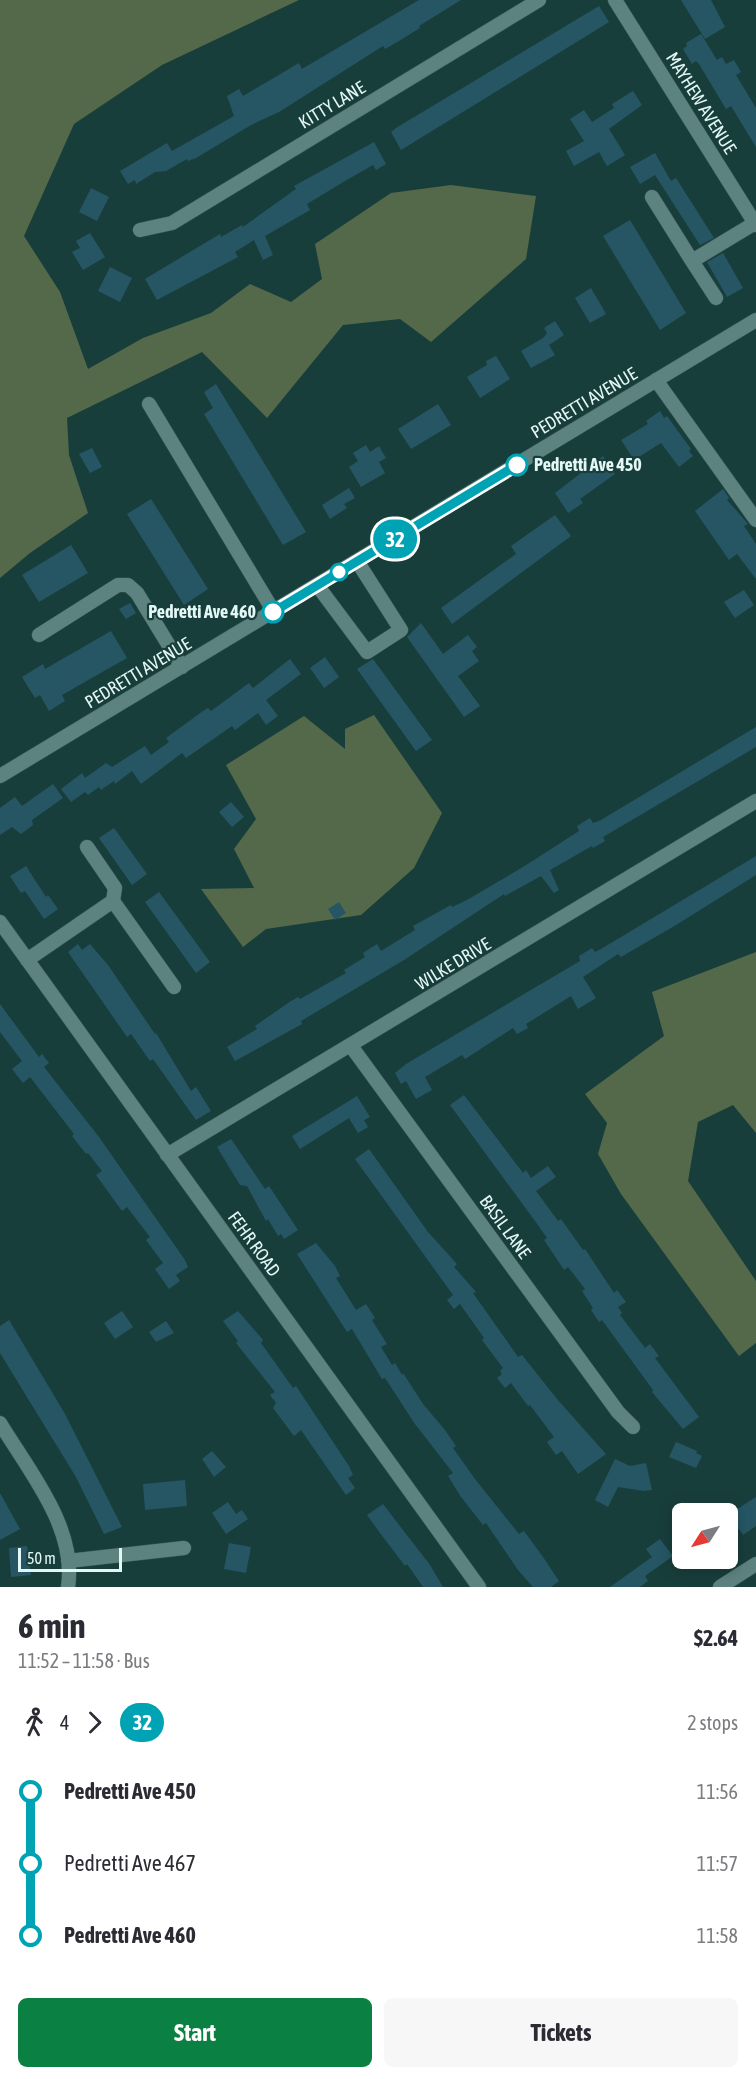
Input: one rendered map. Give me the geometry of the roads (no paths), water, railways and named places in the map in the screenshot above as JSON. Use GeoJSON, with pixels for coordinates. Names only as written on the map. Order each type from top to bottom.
{"type":"FeatureCollection","features":[{"type":"Feature","properties":{"kind":"street","name":"KITTY LANE"},"geometry":{"type":"LineString","coordinates":[[140,230],[172,223],[538,0]]}},
{"type":"Feature","properties":{"kind":"street","name":"MAYHEW AVENUE"},"geometry":{"type":"LineString","coordinates":[[615,0],[755,224]]}},
{"type":"Feature","properties":{"kind":"street"},"geometry":{"type":"LineString","coordinates":[[652,197],[716,298]]}},
{"type":"Feature","properties":{"kind":"street"},"geometry":{"type":"LineString","coordinates":[[692,261],[755,224]]}},
{"type":"Feature","properties":{"kind":"street","name":"PEDRETTI AVENUE"},"geometry":{"type":"LineString","coordinates":[[0,776],[756,320]]}},
{"type":"Feature","properties":{"kind":"street"},"geometry":{"type":"LineString","coordinates":[[656,380],[756,520]]}},
{"type":"Feature","properties":{"kind":"street"},"geometry":{"type":"LineString","coordinates":[[149,404],[274,612]]}},
{"type":"Feature","properties":{"kind":"street"},"geometry":{"type":"LineString","coordinates":[[318,585],[366,652],[400,630],[357,561]]}},
{"type":"Feature","properties":{"kind":"street"},"geometry":{"type":"LineString","coordinates":[[39,635],[118,585],[128,585],[137,593],[182,667]]}},
{"type":"Feature","properties":{"kind":"street","name":"WILKE DRIVE"},"geometry":{"type":"LineString","coordinates":[[167,1155],[756,801]]}},
{"type":"Feature","properties":{"kind":"street"},"geometry":{"type":"LineString","coordinates":[[87,847],[115,888],[113,901],[174,987]]}},
{"type":"Feature","properties":{"kind":"street"},"geometry":{"type":"LineString","coordinates":[[27,960],[113,901]]}},
{"type":"Feature","properties":{"kind":"street","name":"FEHR ROAD"},"geometry":{"type":"LineString","coordinates":[[0,922],[479,1587]]}},
{"type":"Feature","properties":{"kind":"street","name":"BASIL LANE"},"geometry":{"type":"LineString","coordinates":[[351,1046],[618,1412],[633,1426]]}},
{"type":"Feature","properties":{"kind":"street"},"geometry":{"type":"LineString","coordinates":[[0,1423],[55,1515],[64,1540],[68,1561],[68,1587]]}},
{"type":"Feature","properties":{"kind":"street"},"geometry":{"type":"LineString","coordinates":[[68,1561],[184,1548]]}},
{"type":"Feature","properties":{"kind":"street"},"geometry":{"type":"LineString","coordinates":[[720,1587],[756,1564]]}},
{"type":"Feature","properties":{"kind":"place","name":"Pedretti Ave 450"},"geometry":{"type":"Point","coordinates":[517,465]}},
{"type":"Feature","properties":{"kind":"place","name":"Pedretti Ave 460"},"geometry":{"type":"Point","coordinates":[273,612]}}]}
